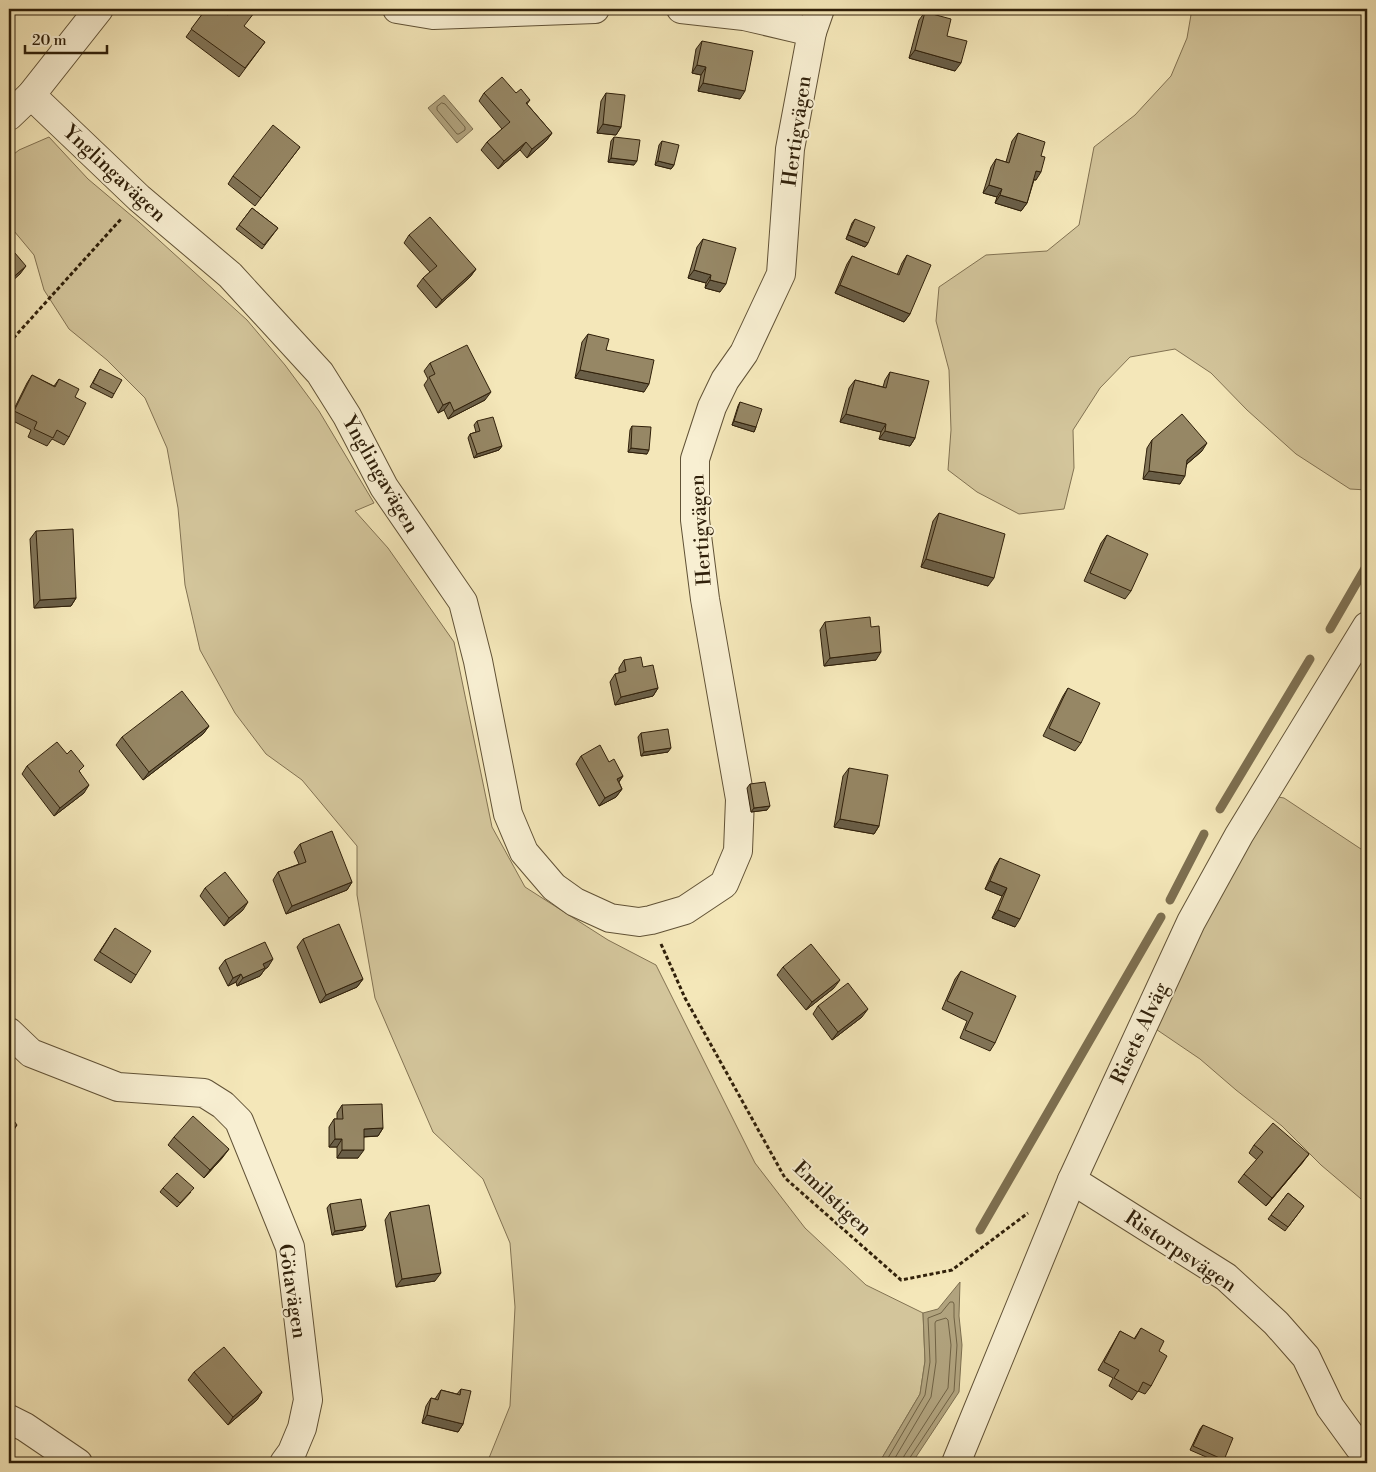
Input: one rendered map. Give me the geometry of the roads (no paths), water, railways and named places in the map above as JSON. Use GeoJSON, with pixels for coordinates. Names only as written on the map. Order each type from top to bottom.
{"type":"FeatureCollection","features":[{"type":"Feature","properties":{"kind":"street"},"geometry":{"type":"LineString","coordinates":[[9,116],[31,95],[99,9]]}},
{"type":"Feature","properties":{"kind":"street"},"geometry":{"type":"LineString","coordinates":[[397,9],[432,15],[595,9]]}},
{"type":"Feature","properties":{"kind":"street"},"geometry":{"type":"LineString","coordinates":[[681,9],[816,21]]}},
{"type":"Feature","properties":{"kind":"street","name":"Hertigvägen"},"geometry":{"type":"LineString","coordinates":[[645,921],[685,910],[724,884],[738,851],[740,799],[704,589],[695,520],[694,459],[712,407],[725,380],[744,353],[781,274],[790,150],[816,21]]}},
{"type":"Feature","properties":{"kind":"street","name":"Ynglingavägen"},"geometry":{"type":"LineString","coordinates":[[31,95],[140,198],[230,275],[320,373],[347,416],[384,487],[463,602],[478,661],[508,814],[524,852],[554,888],[575,902],[610,918],[645,921]]}},
{"type":"Feature","properties":{"kind":"street","name":"Risets Alväg"},"geometry":{"type":"LineString","coordinates":[[956,1463],[1072,1180],[1191,922],[1239,835],[1367,626]]}},
{"type":"Feature","properties":{"kind":"street","name":"Götavägen"},"geometry":{"type":"LineString","coordinates":[[9,1032],[31,1053],[118,1087],[204,1093],[223,1104],[239,1121],[290,1247],[308,1400],[302,1428],[292,1452],[284,1463]]}},
{"type":"Feature","properties":{"kind":"street","name":"Ristorpsvägen"},"geometry":{"type":"LineString","coordinates":[[1072,1180],[1226,1277],[1269,1317],[1306,1358],[1330,1406],[1359,1447],[1367,1454]]}},
{"type":"Feature","properties":{"kind":"street"},"geometry":{"type":"LineString","coordinates":[[9,1419],[25,1427],[78,1463]]}},
{"type":"Feature","properties":{"kind":"water"},"geometry":{"type":"Polygon","coordinates":[[[444,95],[473,129],[457,143],[428,108],[444,95]]]}},
{"type":"Feature","properties":{"kind":"water"},"geometry":{"type":"Polygon","coordinates":[[[960,1282],[959,1316],[962,1345],[959,1392],[912,1463],[879,1463],[920,1394],[925,1361],[923,1313],[938,1309],[960,1282]]]}},
{"type":"Feature","properties":{"kind":"waterway"},"geometry":{"type":"LineString","coordinates":[[1330,629],[1367,565]]}},
{"type":"Feature","properties":{"kind":"waterway"},"geometry":{"type":"LineString","coordinates":[[1220,809],[1310,659]]}},
{"type":"Feature","properties":{"kind":"waterway"},"geometry":{"type":"LineString","coordinates":[[1170,900],[1204,834]]}},
{"type":"Feature","properties":{"kind":"waterway"},"geometry":{"type":"LineString","coordinates":[[980,1230],[1161,917]]}}]}
